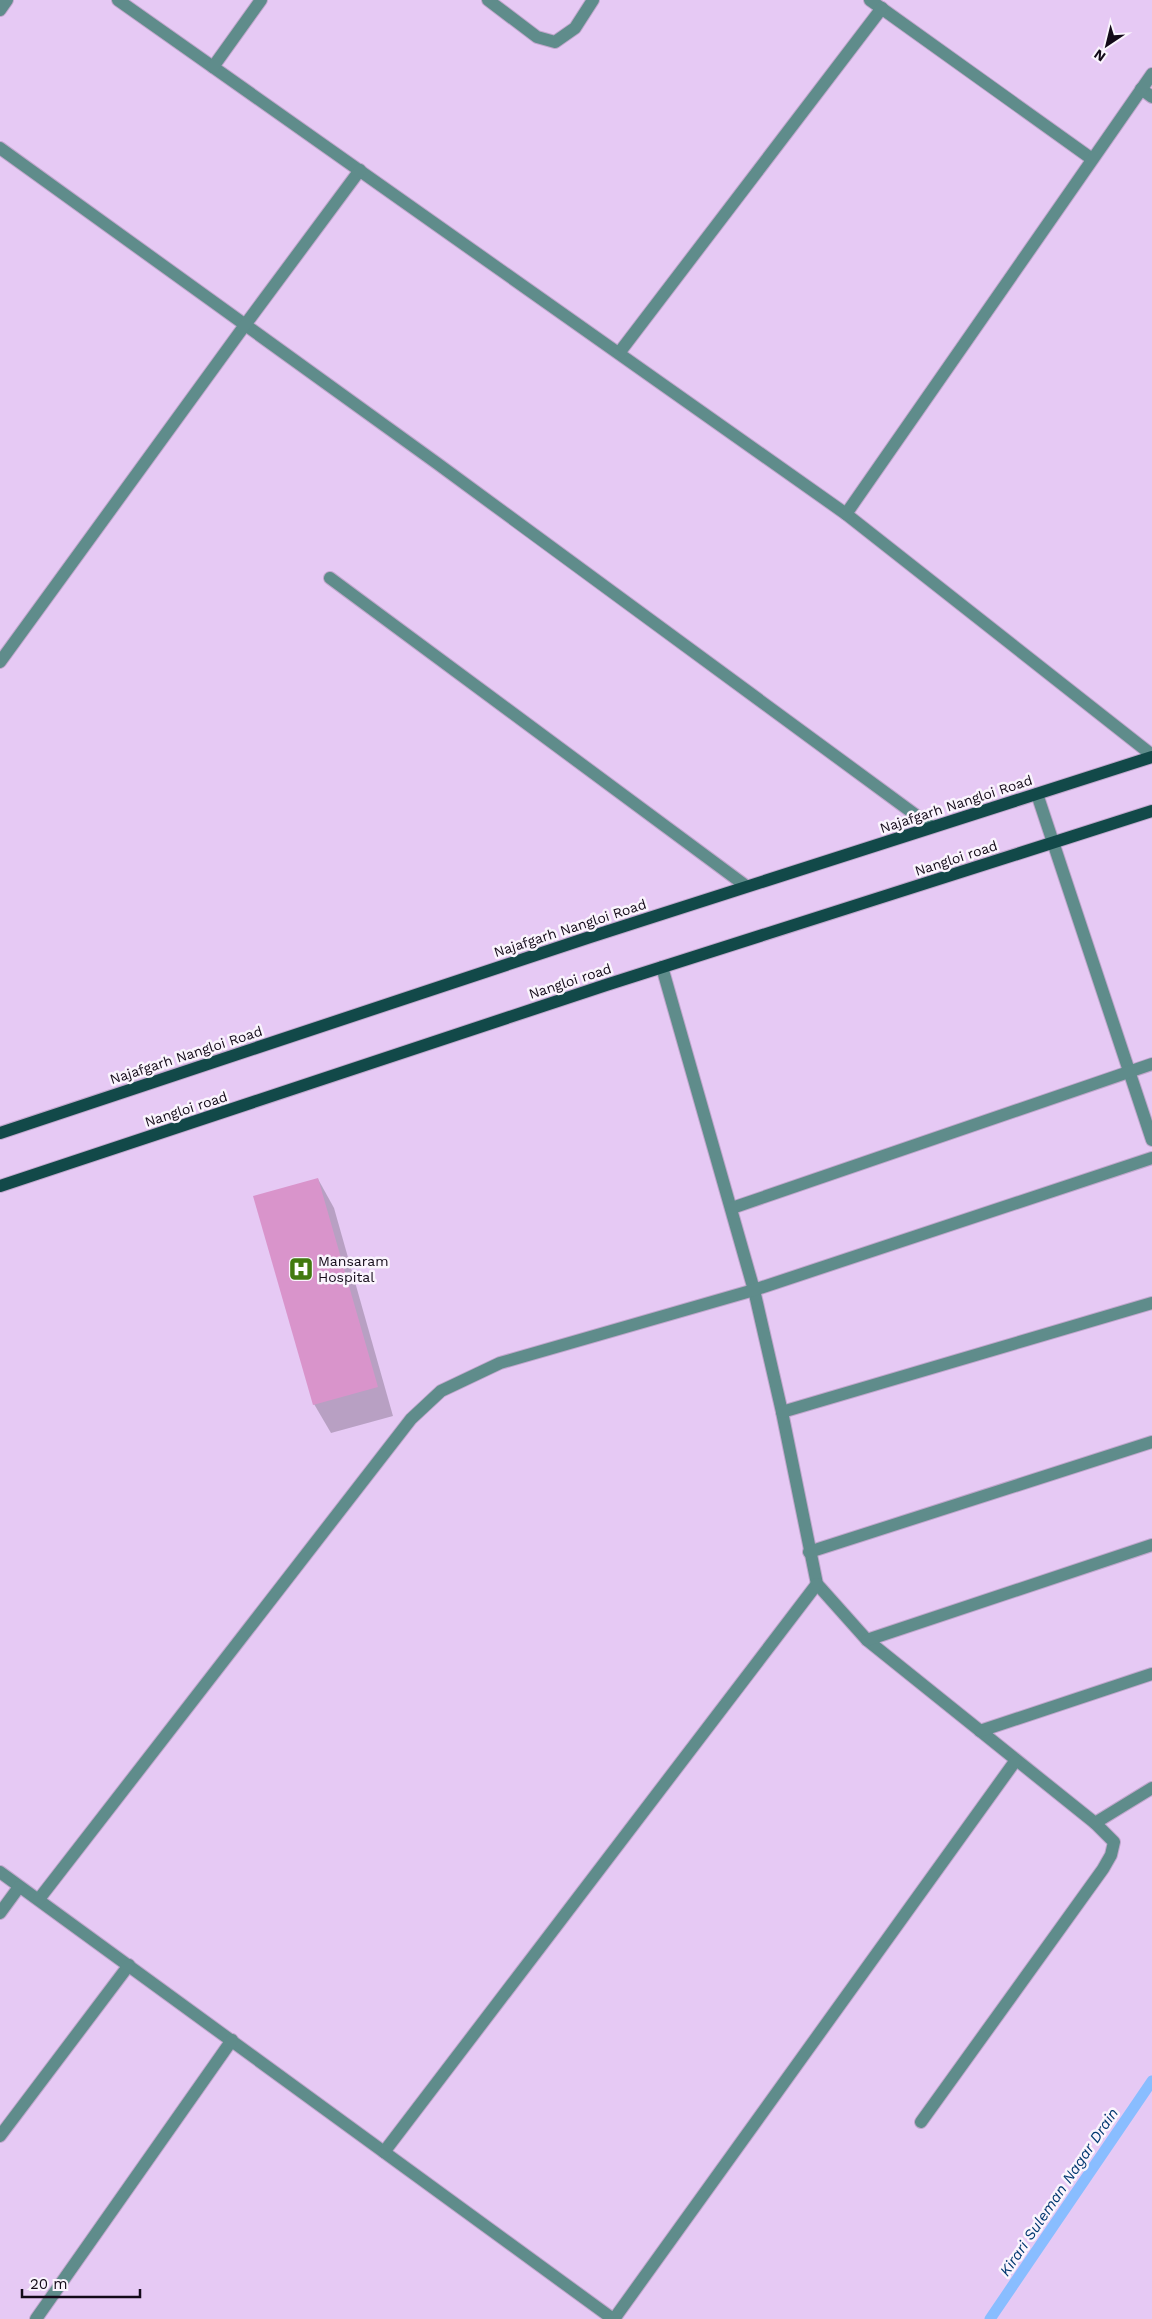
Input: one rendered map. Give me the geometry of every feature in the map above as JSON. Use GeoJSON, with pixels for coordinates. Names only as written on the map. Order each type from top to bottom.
{"type":"FeatureCollection","features":[{"type":"Feature","properties":{"kind":"main road","name":"Najafgarh Nangloi Road"},"geometry":{"type":"LineString","coordinates":[[0,1133],[746,886],[1152,756]]}},
{"type":"Feature","properties":{"kind":"main road","name":"Nangloi road"},"geometry":{"type":"LineString","coordinates":[[0,1186],[662,967],[1152,811]]}},
{"type":"Feature","properties":{"kind":"street"},"geometry":{"type":"LineString","coordinates":[[0,10],[7,0]]}},
{"type":"Feature","properties":{"kind":"street"},"geometry":{"type":"LineString","coordinates":[[118,0],[846,514],[1152,756]]}},
{"type":"Feature","properties":{"kind":"street"},"geometry":{"type":"LineString","coordinates":[[214,67],[261,0]]}},
{"type":"Feature","properties":{"kind":"street"},"geometry":{"type":"LineString","coordinates":[[488,0],[537,37],[555,42],[575,28],[593,0]]}},
{"type":"Feature","properties":{"kind":"street"},"geometry":{"type":"LineString","coordinates":[[870,0],[1092,159]]}},
{"type":"Feature","properties":{"kind":"street"},"geometry":{"type":"LineString","coordinates":[[619,353],[882,8]]}},
{"type":"Feature","properties":{"kind":"street"},"geometry":{"type":"LineString","coordinates":[[846,514],[1092,159],[1147,93],[1152,74]]}},
{"type":"Feature","properties":{"kind":"street"},"geometry":{"type":"LineString","coordinates":[[0,148],[462,482],[932,828]]}},
{"type":"Feature","properties":{"kind":"street"},"geometry":{"type":"LineString","coordinates":[[0,662],[360,170]]}},
{"type":"Feature","properties":{"kind":"street"},"geometry":{"type":"LineString","coordinates":[[330,578],[746,886]]}},
{"type":"Feature","properties":{"kind":"street"},"geometry":{"type":"LineString","coordinates":[[1037,794],[1152,1140]]}},
{"type":"Feature","properties":{"kind":"street"},"geometry":{"type":"LineString","coordinates":[[662,967],[754,1290],[782,1412],[816,1584],[867,1640],[1095,1824],[1114,1842],[1111,1855],[921,2122]]}},
{"type":"Feature","properties":{"kind":"street"},"geometry":{"type":"LineString","coordinates":[[732,1208],[1152,1064]]}},
{"type":"Feature","properties":{"kind":"street"},"geometry":{"type":"LineString","coordinates":[[39,1899],[411,1419],[441,1391],[500,1363],[754,1290],[1152,1158]]}},
{"type":"Feature","properties":{"kind":"street"},"geometry":{"type":"LineString","coordinates":[[782,1412],[1152,1303]]}},
{"type":"Feature","properties":{"kind":"street"},"geometry":{"type":"LineString","coordinates":[[809,1552],[1152,1442]]}},
{"type":"Feature","properties":{"kind":"street"},"geometry":{"type":"LineString","coordinates":[[867,1640],[1152,1545]]}},
{"type":"Feature","properties":{"kind":"street"},"geometry":{"type":"LineString","coordinates":[[384,2152],[816,1584]]}},
{"type":"Feature","properties":{"kind":"street"},"geometry":{"type":"LineString","coordinates":[[980,1731],[1152,1674]]}},
{"type":"Feature","properties":{"kind":"street"},"geometry":{"type":"LineString","coordinates":[[0,1872],[613,2319],[1016,1760]]}},
{"type":"Feature","properties":{"kind":"street"},"geometry":{"type":"LineString","coordinates":[[1095,1824],[1152,1788]]}},
{"type":"Feature","properties":{"kind":"street"},"geometry":{"type":"LineString","coordinates":[[0,1913],[19,1887]]}},
{"type":"Feature","properties":{"kind":"street"},"geometry":{"type":"LineString","coordinates":[[0,2136],[129,1965]]}},
{"type":"Feature","properties":{"kind":"street"},"geometry":{"type":"LineString","coordinates":[[36,2319],[232,2040]]}},
{"type":"Feature","properties":{"kind":"building"},"geometry":{"type":"Polygon","coordinates":[[[318,1178],[378,1387],[313,1405],[253,1196],[318,1178]]]}},
{"type":"Feature","properties":{"kind":"waterway","name":"Kirari Suleman Nagar Drain"},"geometry":{"type":"LineString","coordinates":[[990,2319],[1152,2081]]}},
{"type":"Feature","properties":{"kind":"place","name":"Mansaram Hospital"},"geometry":{"type":"Point","coordinates":[301,1269]}}]}
